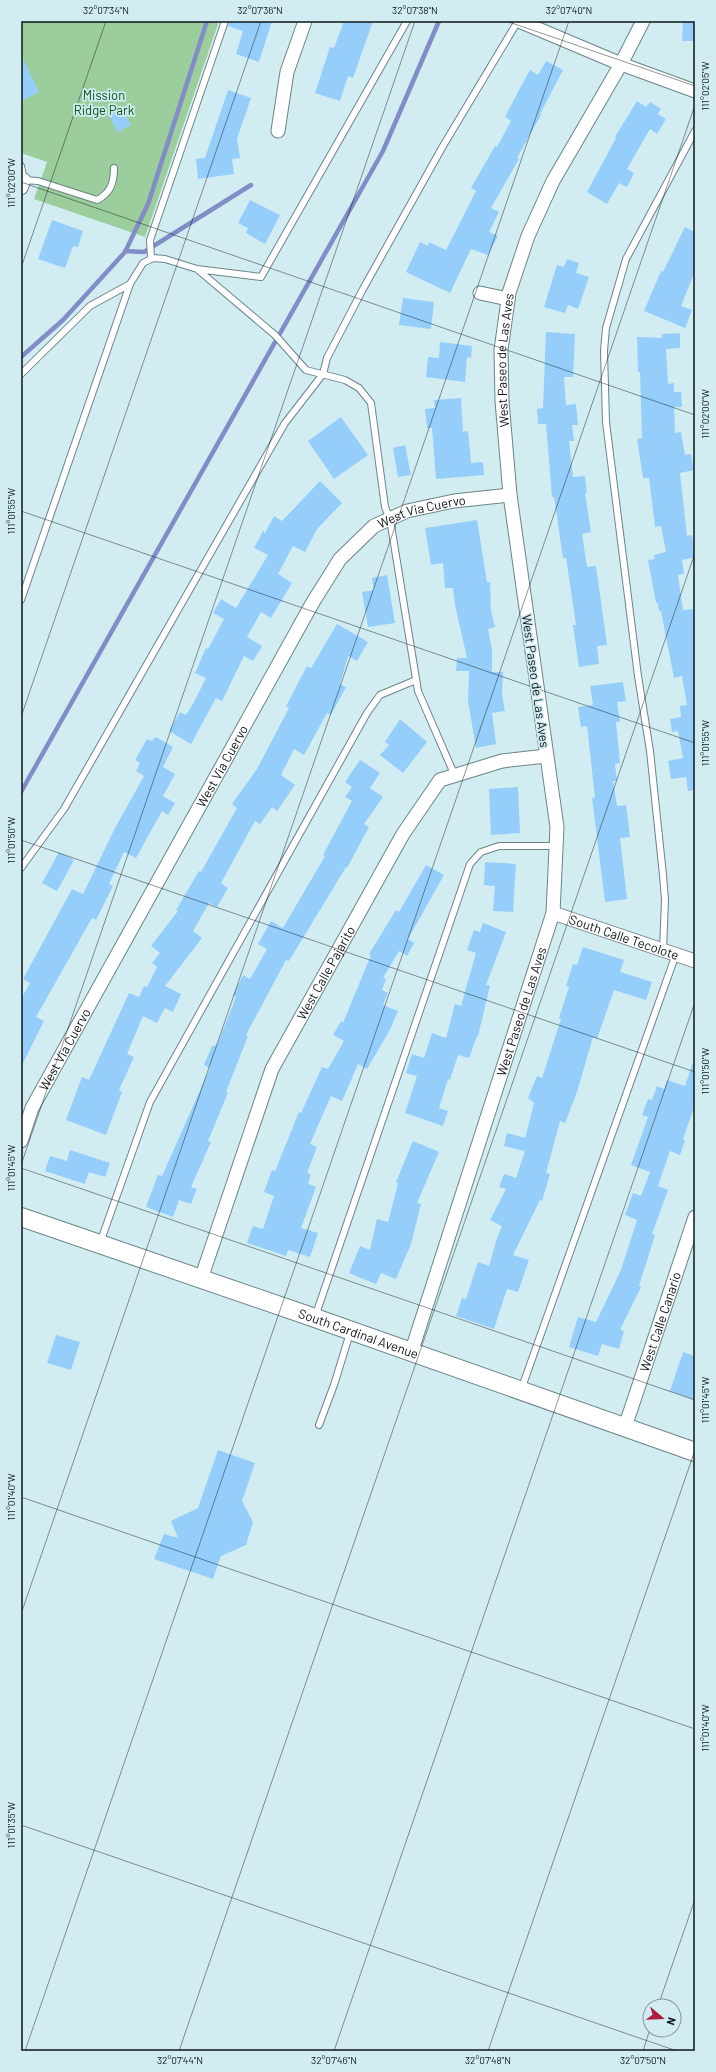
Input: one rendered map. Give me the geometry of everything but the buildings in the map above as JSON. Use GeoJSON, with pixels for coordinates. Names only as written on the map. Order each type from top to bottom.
{"type":"FeatureCollection","features":[{"type":"Feature","properties":{"kind":"main road","name":"South Cardinal Avenue"},"geometry":{"type":"LineString","coordinates":[[21,1218],[315,1318],[695,1452]]}},
{"type":"Feature","properties":{"kind":"street"},"geometry":{"type":"LineString","coordinates":[[278,131],[287,72],[306,21]]}},
{"type":"Feature","properties":{"kind":"street"},"geometry":{"type":"LineString","coordinates":[[518,21],[621,64],[695,91]]}},
{"type":"Feature","properties":{"kind":"street","name":"West Paseo de Las Aves"},"geometry":{"type":"LineString","coordinates":[[411,1353],[553,913],[557,827],[510,494],[502,401],[501,350],[508,299],[528,236],[553,181],[621,64],[643,21]]}},
{"type":"Feature","properties":{"kind":"street"},"geometry":{"type":"LineString","coordinates":[[480,293],[508,299]]}},
{"type":"Feature","properties":{"kind":"street","name":"West Via Cuervo"},"geometry":{"type":"LineString","coordinates":[[21,1141],[32,1108],[313,602],[340,559],[374,526],[406,511],[454,501],[510,494]]}},
{"type":"Feature","properties":{"kind":"street","name":"West Calle Pajarito"},"geometry":{"type":"LineString","coordinates":[[201,1279],[272,1069],[403,834],[440,780],[502,761],[546,756]]}},
{"type":"Feature","properties":{"kind":"street","name":"South Calle Tecolote"},"geometry":{"type":"LineString","coordinates":[[553,913],[695,961]]}},
{"type":"Feature","properties":{"kind":"street","name":"West Calle Canario"},"geometry":{"type":"LineString","coordinates":[[625,1427],[695,1217]]}},
{"type":"Feature","properties":{"kind":"lane"},"geometry":{"type":"LineString","coordinates":[[151,259],[150,240],[225,21]]}},
{"type":"Feature","properties":{"kind":"lane"},"geometry":{"type":"LineString","coordinates":[[21,600],[130,284],[143,263],[151,259],[165,259],[197,269],[261,277],[407,21]]}},
{"type":"Feature","properties":{"kind":"lane"},"geometry":{"type":"LineString","coordinates":[[21,868],[64,809],[285,423],[323,374],[327,358],[378,261],[443,146],[518,21]]}},
{"type":"Feature","properties":{"kind":"lane"},"geometry":{"type":"LineString","coordinates":[[663,950],[665,900],[664,875],[650,752],[638,676],[606,422],[604,351],[606,328],[626,259],[695,131]]}},
{"type":"Feature","properties":{"kind":"lane"},"geometry":{"type":"LineString","coordinates":[[21,166],[22,184],[38,181],[97,200],[108,192],[114,181],[114,168]]}},
{"type":"Feature","properties":{"kind":"lane"},"geometry":{"type":"LineString","coordinates":[[197,269],[275,335],[306,370],[345,380],[359,388],[371,403],[385,507],[390,519],[418,691],[455,776]]}},
{"type":"Feature","properties":{"kind":"lane"},"geometry":{"type":"LineString","coordinates":[[21,374],[90,306],[130,284]]}},
{"type":"Feature","properties":{"kind":"lane"},"geometry":{"type":"LineString","coordinates":[[100,1245],[150,1102],[367,712],[380,695],[416,680]]}},
{"type":"Feature","properties":{"kind":"lane"},"geometry":{"type":"LineString","coordinates":[[315,1318],[470,864],[481,852],[499,846],[556,846]]}},
{"type":"Feature","properties":{"kind":"lane"},"geometry":{"type":"LineString","coordinates":[[521,1391],[676,954]]}},
{"type":"Feature","properties":{"kind":"lane"},"geometry":{"type":"LineString","coordinates":[[319,1425],[334,1385],[350,1331]]}},
{"type":"Feature","properties":{"kind":"green space","name":"Mission Ridge Park"},"geometry":{"type":"Polygon","coordinates":[[[21,21],[219,21],[145,237],[34,199],[47,162],[21,153],[21,21]]]}},
{"type":"Feature","properties":{"kind":"waterway"},"geometry":{"type":"LineString","coordinates":[[21,357],[63,320],[125,252],[148,204],[207,21]]}},
{"type":"Feature","properties":{"kind":"waterway"},"geometry":{"type":"LineString","coordinates":[[21,792],[383,151],[439,21]]}},
{"type":"Feature","properties":{"kind":"waterway"},"geometry":{"type":"LineString","coordinates":[[125,251],[144,252],[251,185]]}}]}
